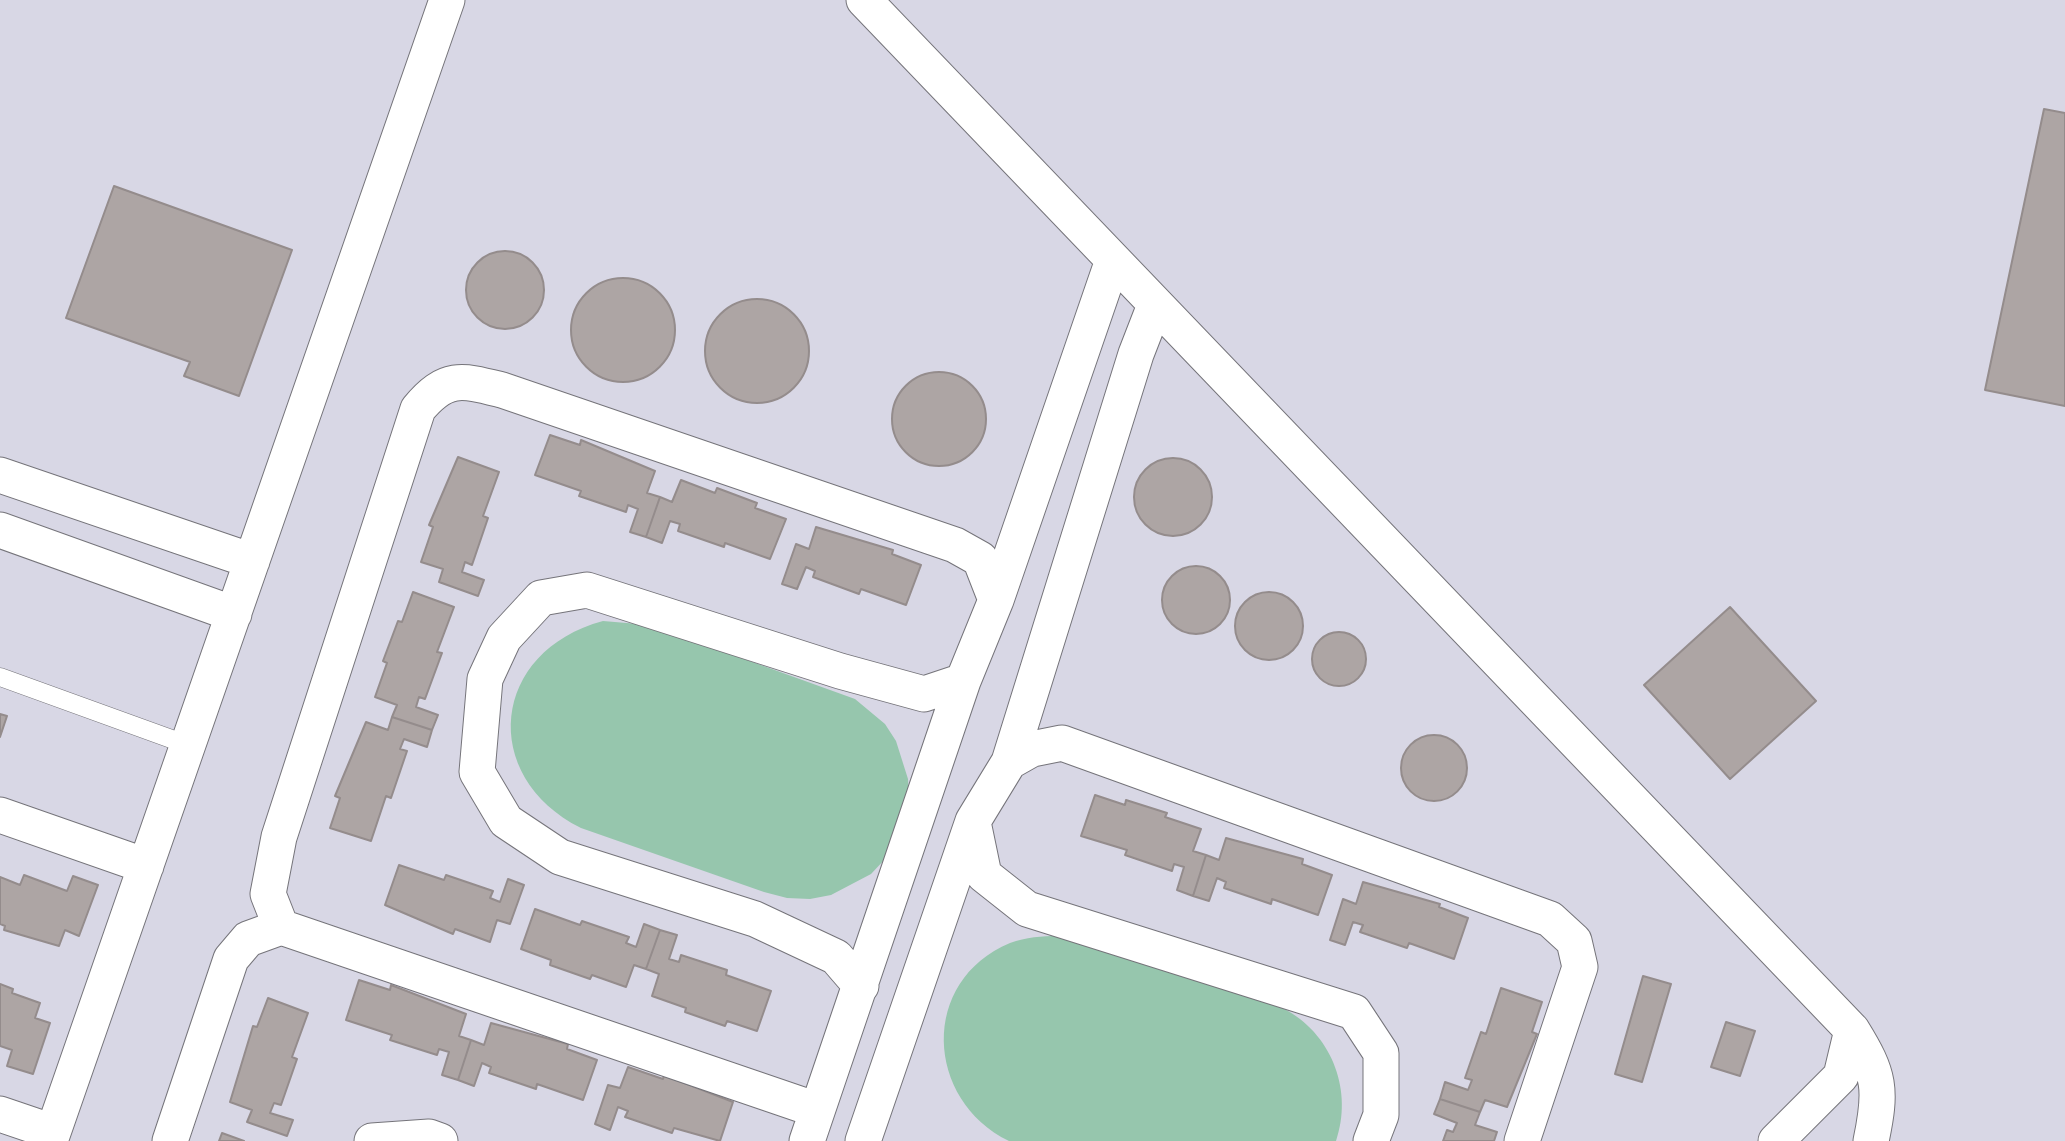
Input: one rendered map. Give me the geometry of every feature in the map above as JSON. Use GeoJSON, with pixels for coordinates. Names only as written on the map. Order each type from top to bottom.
{"type":"FeatureCollection","features":[{"type":"Feature","properties":{"kind":"street"},"geometry":{"type":"LineString","coordinates":[[0,1114],[51,1137],[447,0]]}},
{"type":"Feature","properties":{"kind":"street"},"geometry":{"type":"LineString","coordinates":[[864,0],[1852,1030],[1874,1066],[1878,1108],[1871,1141]]}},
{"type":"Feature","properties":{"kind":"street"},"geometry":{"type":"LineString","coordinates":[[170,1141],[231,958],[248,939],[281,927],[812,1125],[963,681],[996,600],[1113,260]]}},
{"type":"Feature","properties":{"kind":"street"},"geometry":{"type":"LineString","coordinates":[[863,1141],[973,821],[1009,762],[1136,354],[1155,305]]}},
{"type":"Feature","properties":{"kind":"street"},"geometry":{"type":"LineString","coordinates":[[281,927],[268,894],[279,837],[418,410],[432,391],[460,380],[502,390],[955,545],[980,559],[996,600]]}},
{"type":"Feature","properties":{"kind":"street"},"geometry":{"type":"LineString","coordinates":[[0,475],[252,561]]}},
{"type":"Feature","properties":{"kind":"street"},"geometry":{"type":"LineString","coordinates":[[0,530],[234,614]]}},
{"type":"Feature","properties":{"kind":"street"},"geometry":{"type":"LineString","coordinates":[[861,986],[836,957],[755,919],[560,857],[506,821],[477,772],[485,679],[504,638],[541,598],[587,590],[840,671],[924,694],[963,681]]}},
{"type":"Feature","properties":{"kind":"street"},"geometry":{"type":"LineString","coordinates":[[1009,762],[1032,750],[1062,743],[1550,919],[1574,941],[1580,967],[1522,1141]]}},
{"type":"Feature","properties":{"kind":"street"},"geometry":{"type":"LineString","coordinates":[[0,815],[146,866]]}},
{"type":"Feature","properties":{"kind":"street"},"geometry":{"type":"LineString","coordinates":[[973,821],[984,875],[1027,909],[1354,1012],[1381,1052],[1381,1115],[1371,1141]]}},
{"type":"Feature","properties":{"kind":"street"},"geometry":{"type":"LineString","coordinates":[[1776,1141],[1841,1076],[1852,1030]]}},
{"type":"Feature","properties":{"kind":"street"},"geometry":{"type":"LineString","coordinates":[[372,1141],[429,1137],[440,1141]]}},
{"type":"Feature","properties":{"kind":"lane"},"geometry":{"type":"LineString","coordinates":[[0,677],[188,745]]}},
{"type":"Feature","properties":{"kind":"shaded area"},"geometry":{"type":"Polygon","coordinates":[[[0,0],[2065,0],[2065,1141],[0,1141],[0,0]]]}},
{"type":"Feature","properties":{"kind":"green space"},"geometry":{"type":"Polygon","coordinates":[[[603,621],[650,625],[855,699],[885,724],[896,741],[908,779],[909,799],[886,858],[871,874],[831,895],[810,899],[787,898],[581,828],[548,805],[525,778],[513,748],[511,716],[520,686],[538,659],[566,636],[603,621]]]}},
{"type":"Feature","properties":{"kind":"green space"},"geometry":{"type":"Polygon","coordinates":[[[1058,936],[1251,995],[1288,1011],[1304,1022],[1317,1035],[1327,1051],[1340,1085],[1341,1122],[1336,1141],[1009,1141],[981,1122],[961,1098],[948,1070],[944,1041],[948,1012],[960,984],[980,961],[1016,941],[1058,936]]]}},
{"type":"Feature","properties":{"kind":"building"},"geometry":{"type":"Polygon","coordinates":[[[2044,109],[2065,113],[2065,406],[1985,390],[2044,109]]]}},
{"type":"Feature","properties":{"kind":"building"},"geometry":{"type":"Polygon","coordinates":[[[114,186],[292,250],[239,396],[184,376],[190,362],[66,318],[114,186]]]}},
{"type":"Feature","properties":{"kind":"building"},"geometry":{"type":"Polygon","coordinates":[[[505,251],[520,254],[533,262],[541,275],[544,290],[541,305],[533,318],[520,326],[505,329],[490,326],[477,318],[469,305],[466,290],[469,275],[477,262],[490,254],[505,251]]]}},
{"type":"Feature","properties":{"kind":"building"},"geometry":{"type":"Polygon","coordinates":[[[623,278],[643,282],[666,301],[671,310],[675,330],[671,350],[652,373],[643,378],[623,382],[603,378],[580,359],[575,350],[571,330],[575,310],[594,287],[603,282],[623,278]]]}},
{"type":"Feature","properties":{"kind":"building"},"geometry":{"type":"Polygon","coordinates":[[[757,299],[777,303],[800,322],[805,331],[809,351],[805,371],[786,394],[777,399],[757,403],[737,399],[714,380],[709,371],[705,351],[709,331],[728,308],[737,303],[757,299]]]}},
{"type":"Feature","properties":{"kind":"building"},"geometry":{"type":"Polygon","coordinates":[[[939,372],[957,376],[972,386],[982,401],[986,419],[982,437],[972,452],[957,462],[939,466],[921,462],[906,452],[896,437],[892,419],[896,401],[906,386],[921,376],[939,372]]]}},
{"type":"Feature","properties":{"kind":"building"},"geometry":{"type":"Polygon","coordinates":[[[550,435],[580,445],[581,440],[655,471],[647,493],[660,497],[646,537],[630,532],[638,509],[628,505],[626,512],[579,496],[581,491],[535,475],[550,435]]]}},
{"type":"Feature","properties":{"kind":"building"},"geometry":{"type":"Polygon","coordinates":[[[458,457],[499,472],[483,516],[488,518],[472,565],[465,562],[462,572],[484,580],[478,596],[439,582],[443,569],[421,562],[433,527],[429,525],[458,457]]]}},
{"type":"Feature","properties":{"kind":"building"},"geometry":{"type":"Polygon","coordinates":[[[1173,458],[1188,461],[1201,469],[1209,482],[1212,497],[1209,512],[1201,525],[1188,533],[1173,536],[1158,533],[1145,525],[1137,512],[1134,497],[1137,482],[1145,469],[1158,461],[1173,458]]]}},
{"type":"Feature","properties":{"kind":"building"},"geometry":{"type":"Polygon","coordinates":[[[681,480],[715,493],[717,488],[757,503],[755,508],[786,519],[770,559],[725,543],[724,547],[678,531],[680,524],[670,521],[662,543],[646,537],[660,497],[672,502],[681,480]]]}},
{"type":"Feature","properties":{"kind":"building"},"geometry":{"type":"Polygon","coordinates":[[[816,527],[893,550],[892,554],[921,565],[906,605],[861,589],[859,594],[813,577],[815,571],[806,567],[797,589],[782,584],[796,544],[809,549],[816,527]]]}},
{"type":"Feature","properties":{"kind":"building"},"geometry":{"type":"Polygon","coordinates":[[[1196,566],[1209,568],[1220,576],[1228,587],[1228,613],[1220,624],[1209,632],[1196,634],[1183,632],[1172,624],[1164,613],[1162,600],[1164,587],[1172,576],[1183,568],[1196,566]]]}},
{"type":"Feature","properties":{"kind":"building"},"geometry":{"type":"Polygon","coordinates":[[[413,592],[454,607],[437,652],[442,653],[425,699],[419,697],[416,707],[438,715],[432,730],[392,717],[397,705],[375,697],[387,663],[383,661],[398,621],[402,622],[413,592]]]}},
{"type":"Feature","properties":{"kind":"building"},"geometry":{"type":"Polygon","coordinates":[[[1269,592],[1282,594],[1293,602],[1301,613],[1301,639],[1293,650],[1282,658],[1269,660],[1256,658],[1245,650],[1237,639],[1235,626],[1237,613],[1245,602],[1256,594],[1269,592]]]}},
{"type":"Feature","properties":{"kind":"building"},"geometry":{"type":"Polygon","coordinates":[[[1730,607],[1816,701],[1730,779],[1644,685],[1730,607]]]}},
{"type":"Feature","properties":{"kind":"building"},"geometry":{"type":"Polygon","coordinates":[[[1339,632],[1358,640],[1366,659],[1358,678],[1339,686],[1320,678],[1312,659],[1320,640],[1339,632]]]}},
{"type":"Feature","properties":{"kind":"building"},"geometry":{"type":"Polygon","coordinates":[[[0,714],[7,716],[0,737],[0,714]]]}},
{"type":"Feature","properties":{"kind":"building"},"geometry":{"type":"Polygon","coordinates":[[[392,717],[432,730],[427,747],[404,739],[400,749],[407,751],[391,798],[386,796],[371,841],[330,828],[340,798],[335,796],[366,722],[388,730],[392,717]]]}},
{"type":"Feature","properties":{"kind":"building"},"geometry":{"type":"Polygon","coordinates":[[[1440,735],[1458,744],[1465,755],[1465,781],[1458,792],[1447,799],[1428,801],[1410,792],[1403,781],[1401,762],[1410,744],[1421,737],[1440,735]]]}},
{"type":"Feature","properties":{"kind":"building"},"geometry":{"type":"Polygon","coordinates":[[[1095,795],[1125,805],[1126,800],[1167,813],[1165,817],[1201,829],[1193,851],[1206,855],[1193,896],[1177,890],[1184,867],[1174,864],[1172,871],[1125,855],[1127,850],[1081,836],[1095,795]]]}},
{"type":"Feature","properties":{"kind":"building"},"geometry":{"type":"Polygon","coordinates":[[[1226,838],[1303,859],[1302,864],[1332,875],[1318,915],[1272,899],[1271,904],[1224,888],[1226,882],[1217,878],[1209,901],[1193,896],[1206,855],[1219,860],[1226,838]]]}},
{"type":"Feature","properties":{"kind":"building"},"geometry":{"type":"Polygon","coordinates":[[[399,865],[444,880],[446,875],[493,891],[490,898],[500,902],[508,879],[524,885],[510,924],[497,920],[490,942],[455,929],[453,934],[385,905],[399,865]]]}},
{"type":"Feature","properties":{"kind":"building"},"geometry":{"type":"Polygon","coordinates":[[[24,875],[67,891],[73,876],[98,885],[79,936],[65,930],[59,946],[4,930],[5,926],[0,924],[0,877],[20,885],[24,875]]]}},
{"type":"Feature","properties":{"kind":"building"},"geometry":{"type":"Polygon","coordinates":[[[1363,882],[1440,904],[1439,907],[1468,918],[1454,959],[1409,943],[1407,948],[1360,932],[1363,925],[1353,922],[1345,945],[1330,940],[1343,899],[1356,904],[1363,882]]]}},
{"type":"Feature","properties":{"kind":"building"},"geometry":{"type":"Polygon","coordinates":[[[535,909],[580,925],[582,921],[629,937],[626,943],[636,947],[644,924],[660,930],[646,969],[634,965],[626,987],[592,975],[590,979],[550,965],[551,960],[521,949],[535,909]]]}},
{"type":"Feature","properties":{"kind":"building"},"geometry":{"type":"Polygon","coordinates":[[[660,930],[677,935],[669,959],[679,962],[681,955],[727,970],[726,975],[771,991],[757,1031],[727,1021],[725,1026],[685,1012],[686,1008],[652,996],[659,974],[646,969],[660,930]]]}},
{"type":"Feature","properties":{"kind":"building"},"geometry":{"type":"Polygon","coordinates":[[[1643,976],[1671,984],[1642,1082],[1615,1074],[1643,976]]]}},
{"type":"Feature","properties":{"kind":"building"},"geometry":{"type":"Polygon","coordinates":[[[359,980],[390,990],[391,985],[466,1014],[459,1036],[471,1040],[458,1080],[442,1075],[449,1052],[439,1049],[437,1055],[390,1040],[392,1035],[346,1020],[359,980]]]}},
{"type":"Feature","properties":{"kind":"building"},"geometry":{"type":"Polygon","coordinates":[[[0,984],[13,989],[12,993],[40,1003],[35,1018],[50,1023],[33,1074],[7,1066],[12,1050],[0,1046],[0,984]]]}},
{"type":"Feature","properties":{"kind":"building"},"geometry":{"type":"Polygon","coordinates":[[[1501,988],[1542,1002],[1532,1032],[1537,1034],[1507,1107],[1485,1100],[1480,1112],[1440,1099],[1445,1082],[1468,1090],[1472,1080],[1465,1078],[1481,1032],[1486,1034],[1501,988]]]}},
{"type":"Feature","properties":{"kind":"building"},"geometry":{"type":"Polygon","coordinates":[[[268,998],[308,1013],[292,1057],[297,1059],[281,1105],[274,1103],[270,1113],[293,1120],[287,1136],[247,1122],[252,1110],[230,1102],[253,1026],[257,1027],[268,998]]]}},
{"type":"Feature","properties":{"kind":"building"},"geometry":{"type":"Polygon","coordinates":[[[1726,1022],[1755,1031],[1740,1076],[1711,1067],[1726,1022]]]}},
{"type":"Feature","properties":{"kind":"building"},"geometry":{"type":"Polygon","coordinates":[[[491,1023],[568,1044],[567,1049],[597,1060],[583,1100],[537,1084],[536,1089],[489,1073],[491,1067],[482,1063],[474,1086],[458,1080],[471,1040],[484,1045],[491,1023]]]}},
{"type":"Feature","properties":{"kind":"building"},"geometry":{"type":"Polygon","coordinates":[[[628,1067],[663,1079],[664,1075],[733,1102],[720,1141],[674,1128],[672,1133],[625,1117],[628,1111],[618,1107],[610,1130],[595,1124],[608,1085],[620,1088],[628,1067]]]}},
{"type":"Feature","properties":{"kind":"building"},"geometry":{"type":"Polygon","coordinates":[[[1440,1099],[1480,1112],[1475,1125],[1497,1132],[1494,1141],[1443,1141],[1447,1130],[1453,1132],[1457,1123],[1434,1114],[1440,1099]]]}},
{"type":"Feature","properties":{"kind":"building"},"geometry":{"type":"Polygon","coordinates":[[[222,1133],[244,1141],[219,1141],[222,1133]]]}}]}
